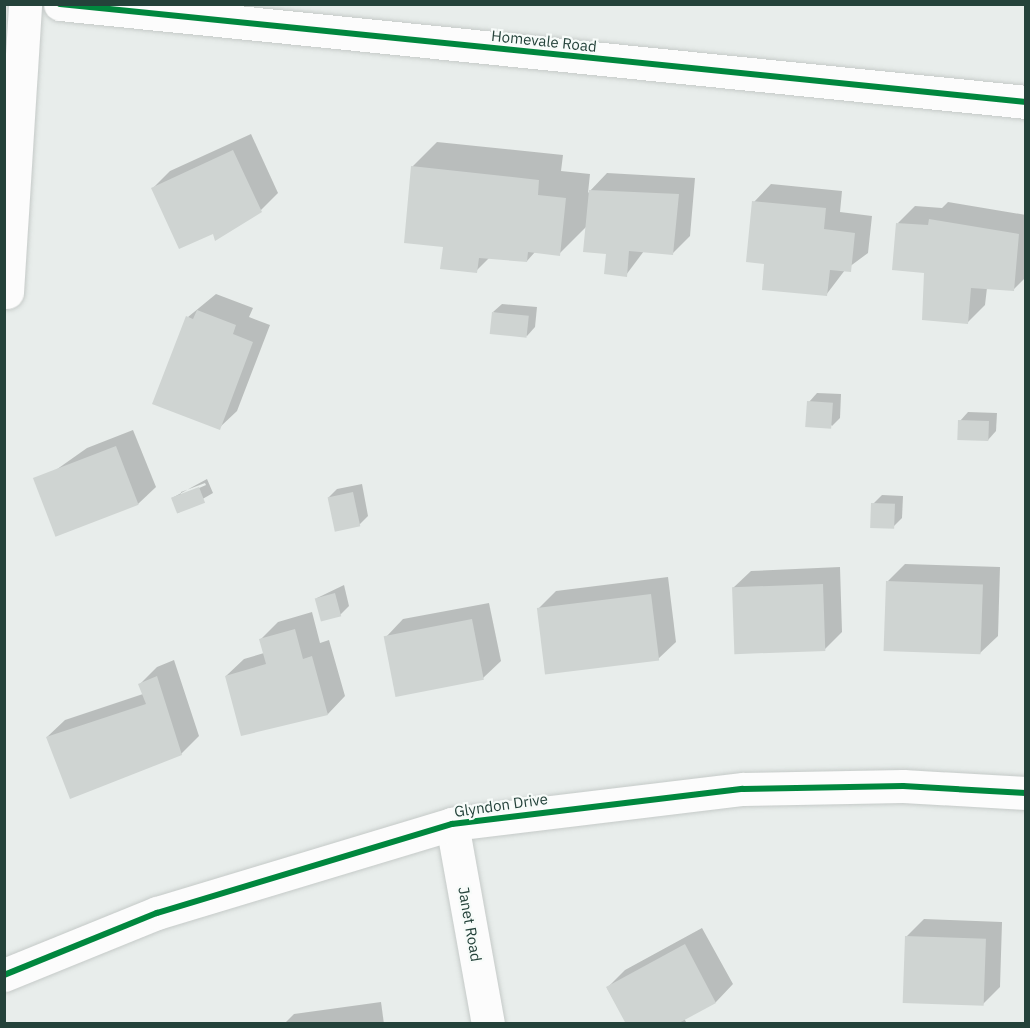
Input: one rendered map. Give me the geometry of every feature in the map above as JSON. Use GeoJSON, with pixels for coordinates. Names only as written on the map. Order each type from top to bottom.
{"type":"FeatureCollection","features":[{"type":"Feature","properties":{"kind":"street"},"geometry":{"type":"LineString","coordinates":[[7,292],[25,4]]}},
{"type":"Feature","properties":{"kind":"street","name":"Homevale Road"},"geometry":{"type":"LineString","coordinates":[[60,4],[1026,102]]}},
{"type":"Feature","properties":{"kind":"street","name":"Glyndon Drive"},"geometry":{"type":"LineString","coordinates":[[4,975],[158,913],[452,824],[743,789],[903,786],[1026,793]]}},
{"type":"Feature","properties":{"kind":"street","name":"Janet Road"},"geometry":{"type":"LineString","coordinates":[[452,824],[488,1023]]}},
{"type":"Feature","properties":{"kind":"building"},"geometry":{"type":"Polygon","coordinates":[[[233,150],[262,212],[215,241],[213,234],[179,249],[151,188],[233,150]]]}},
{"type":"Feature","properties":{"kind":"building"},"geometry":{"type":"Polygon","coordinates":[[[411,166],[539,180],[538,195],[566,198],[560,256],[528,252],[527,262],[479,258],[477,273],[440,269],[443,247],[404,243],[411,166]]]}},
{"type":"Feature","properties":{"kind":"building"},"geometry":{"type":"Polygon","coordinates":[[[589,190],[679,194],[673,255],[629,251],[627,277],[604,274],[606,254],[583,252],[589,190]]]}},
{"type":"Feature","properties":{"kind":"building"},"geometry":{"type":"Polygon","coordinates":[[[752,201],[826,208],[824,229],[855,233],[851,272],[830,270],[827,296],[762,290],[764,264],[746,262],[752,201]]]}},
{"type":"Feature","properties":{"kind":"building"},"geometry":{"type":"Polygon","coordinates":[[[929,219],[1019,234],[1014,291],[971,288],[968,324],[922,320],[924,273],[892,270],[896,223],[928,225],[929,219]]]}},
{"type":"Feature","properties":{"kind":"building"},"geometry":{"type":"Polygon","coordinates":[[[197,310],[236,325],[233,334],[253,342],[220,430],[152,404],[186,316],[193,319],[197,310]]]}},
{"type":"Feature","properties":{"kind":"building"},"geometry":{"type":"Polygon","coordinates":[[[492,312],[529,316],[526,338],[490,334],[492,312]]]}},
{"type":"Feature","properties":{"kind":"building"},"geometry":{"type":"Polygon","coordinates":[[[807,401],[833,403],[831,429],[805,427],[807,401]]]}},
{"type":"Feature","properties":{"kind":"building"},"geometry":{"type":"Polygon","coordinates":[[[958,420],[989,421],[988,441],[957,440],[958,420]]]}},
{"type":"Feature","properties":{"kind":"building"},"geometry":{"type":"Polygon","coordinates":[[[116,446],[139,505],[55,537],[33,478],[116,446]]]}},
{"type":"Feature","properties":{"kind":"building"},"geometry":{"type":"Polygon","coordinates":[[[199,487],[205,503],[177,514],[171,498],[199,487]]]}},
{"type":"Feature","properties":{"kind":"building"},"geometry":{"type":"Polygon","coordinates":[[[353,492],[360,526],[335,532],[328,497],[353,492]]]}},
{"type":"Feature","properties":{"kind":"building"},"geometry":{"type":"Polygon","coordinates":[[[871,503],[895,504],[894,529],[870,528],[871,503]]]}},
{"type":"Feature","properties":{"kind":"building"},"geometry":{"type":"Polygon","coordinates":[[[886,581],[983,584],[980,654],[884,651],[886,581]]]}},
{"type":"Feature","properties":{"kind":"building"},"geometry":{"type":"Polygon","coordinates":[[[823,584],[825,651],[734,654],[732,587],[823,584]]]}},
{"type":"Feature","properties":{"kind":"building"},"geometry":{"type":"Polygon","coordinates":[[[335,593],[341,616],[321,622],[315,598],[335,593]]]}},
{"type":"Feature","properties":{"kind":"building"},"geometry":{"type":"Polygon","coordinates":[[[651,594],[659,661],[545,675],[537,608],[651,594]]]}},
{"type":"Feature","properties":{"kind":"building"},"geometry":{"type":"Polygon","coordinates":[[[472,619],[484,680],[395,697],[384,636],[472,619]]]}},
{"type":"Feature","properties":{"kind":"building"},"geometry":{"type":"Polygon","coordinates":[[[295,629],[303,659],[312,656],[328,715],[241,736],[225,676],[266,664],[259,639],[295,629]]]}},
{"type":"Feature","properties":{"kind":"building"},"geometry":{"type":"Polygon","coordinates":[[[157,676],[182,755],[70,799],[46,737],[146,704],[138,684],[157,676]]]}},
{"type":"Feature","properties":{"kind":"building"},"geometry":{"type":"Polygon","coordinates":[[[905,936],[986,939],[984,1006],[903,1003],[905,936]]]}},
{"type":"Feature","properties":{"kind":"building"},"geometry":{"type":"Polygon","coordinates":[[[685,944],[716,1003],[677,1024],[626,1024],[606,987],[685,944]]]}},
{"type":"Feature","properties":{"kind":"cycle path"},"geometry":{"type":"LineString","coordinates":[[60,4],[1026,102]]}},
{"type":"Feature","properties":{"kind":"cycle path"},"geometry":{"type":"LineString","coordinates":[[4,975],[157,913],[452,824],[743,789],[903,786],[1026,793]]}}]}
